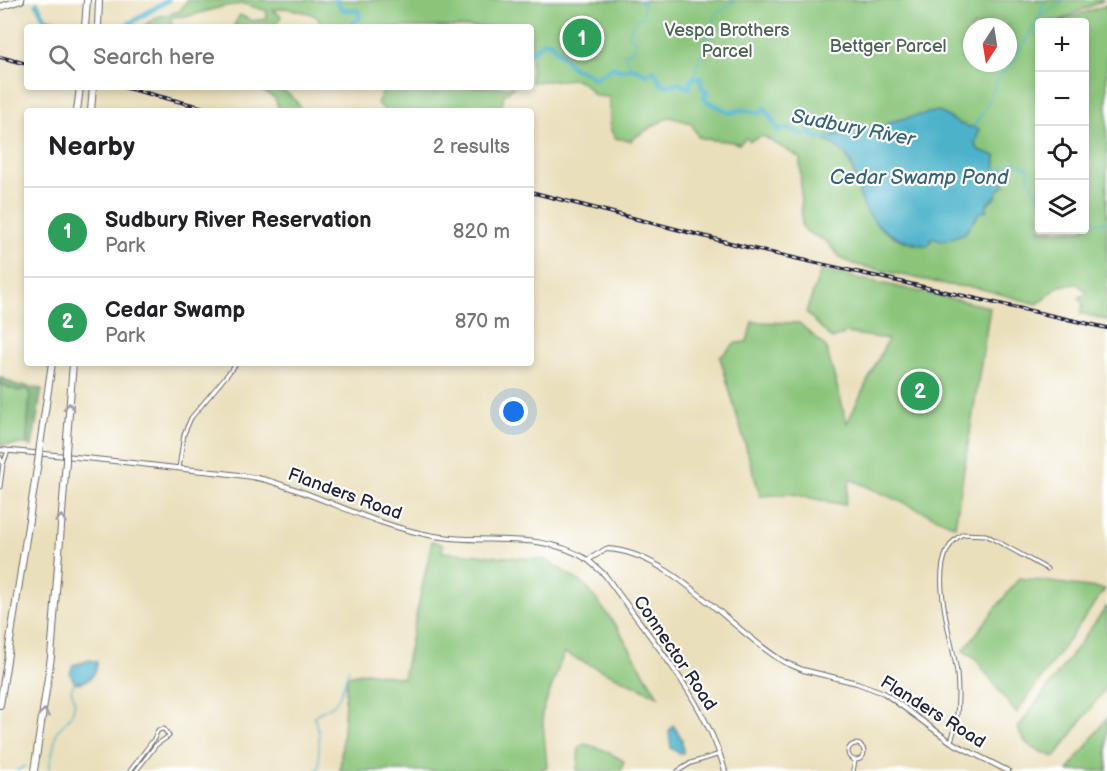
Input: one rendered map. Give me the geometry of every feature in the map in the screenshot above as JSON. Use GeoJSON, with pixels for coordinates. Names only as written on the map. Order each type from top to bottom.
{"type":"FeatureCollection","features":[{"type":"Feature","properties":{"kind":"highway"},"geometry":{"type":"LineString","coordinates":[[0,7],[21,0]]}},
{"type":"Feature","properties":{"kind":"highway"},"geometry":{"type":"LineString","coordinates":[[85,24],[87,0]]}},
{"type":"Feature","properties":{"kind":"highway"},"geometry":{"type":"LineString","coordinates":[[98,24],[101,0]]}},
{"type":"Feature","properties":{"kind":"highway"},"geometry":{"type":"LineString","coordinates":[[77,108],[79,90]]}},
{"type":"Feature","properties":{"kind":"highway"},"geometry":{"type":"LineString","coordinates":[[92,108],[93,91]]}},
{"type":"Feature","properties":{"kind":"highway"},"geometry":{"type":"LineString","coordinates":[[0,705],[52,366]]}},
{"type":"Feature","properties":{"kind":"highway"},"geometry":{"type":"LineString","coordinates":[[34,771],[51,657],[72,366]]}},
{"type":"Feature","properties":{"kind":"main road","name":"Flanders Road"},"geometry":{"type":"LineString","coordinates":[[0,450],[179,468],[267,481],[403,531],[466,540],[541,541],[564,547],[588,560],[602,550],[610,549],[657,566],[684,583],[759,645],[784,662],[803,670],[865,685],[884,693],[950,742],[1008,771]]}},
{"type":"Feature","properties":{"kind":"main road","name":"Connector Road"},"geometry":{"type":"LineString","coordinates":[[588,560],[605,575],[686,690],[708,726],[725,771]]}},
{"type":"Feature","properties":{"kind":"street"},"geometry":{"type":"LineString","coordinates":[[179,468],[184,434],[191,418],[235,366]]}},
{"type":"Feature","properties":{"kind":"street"},"geometry":{"type":"LineString","coordinates":[[0,486],[3,464],[8,451]]}},
{"type":"Feature","properties":{"kind":"street"},"geometry":{"type":"LineString","coordinates":[[0,458],[3,464]]}},
{"type":"Feature","properties":{"kind":"street"},"geometry":{"type":"LineString","coordinates":[[950,742],[956,727],[958,685],[941,594],[945,560],[950,546],[963,534],[983,534],[1047,569]]}},
{"type":"Feature","properties":{"kind":"street"},"geometry":{"type":"LineString","coordinates":[[130,771],[158,730],[164,729],[169,736],[156,746],[136,771]]}},
{"type":"Feature","properties":{"kind":"street"},"geometry":{"type":"LineString","coordinates":[[853,771],[855,761],[848,752],[857,744],[862,747],[864,753],[861,759],[855,761]]}},
{"type":"Feature","properties":{"kind":"street"},"geometry":{"type":"LineString","coordinates":[[678,771],[720,754]]}},
{"type":"Feature","properties":{"kind":"green space"},"geometry":{"type":"Polygon","coordinates":[[[187,0],[1104,0],[1065,18],[1035,18],[1035,234],[1089,234],[1089,18],[1070,18],[1107,5],[1107,320],[1080,313],[1083,304],[1079,297],[1088,293],[1077,284],[1059,286],[1037,304],[978,288],[948,285],[857,265],[842,259],[826,241],[807,232],[802,226],[800,158],[763,136],[750,141],[746,138],[739,144],[698,137],[691,123],[670,117],[631,141],[615,138],[610,128],[609,97],[595,96],[576,79],[534,82],[534,24],[321,24],[317,17],[309,13],[285,8],[273,10],[281,16],[275,24],[235,24],[240,15],[252,21],[266,19],[267,11],[244,4],[225,6],[189,16],[173,17],[170,21],[172,24],[147,24],[154,18],[180,11],[187,0]],[[938,111],[893,121],[881,128],[871,127],[825,137],[825,141],[839,148],[848,159],[872,218],[885,231],[904,241],[921,245],[931,242],[932,237],[940,241],[965,233],[980,212],[987,210],[987,204],[996,197],[997,191],[1005,185],[995,173],[996,156],[979,150],[975,145],[977,133],[974,129],[938,111]]]}},
{"type":"Feature","properties":{"kind":"green space"},"geometry":{"type":"Polygon","coordinates":[[[280,90],[287,93],[300,108],[279,108],[275,98],[263,91],[280,90]]]}},
{"type":"Feature","properties":{"kind":"green space"},"geometry":{"type":"Polygon","coordinates":[[[384,90],[510,90],[504,95],[502,108],[383,108],[377,103],[384,90]]]}},
{"type":"Feature","properties":{"kind":"green space"},"geometry":{"type":"Polygon","coordinates":[[[821,270],[990,307],[955,526],[850,479],[845,505],[792,494],[760,496],[720,357],[736,343],[747,342],[752,322],[799,323],[826,347],[847,423],[888,339],[846,333],[832,339],[806,312],[821,270]]]}},
{"type":"Feature","properties":{"kind":"green space"},"geometry":{"type":"Polygon","coordinates":[[[0,377],[20,387],[22,385],[42,389],[32,447],[27,444],[30,392],[28,389],[18,391],[0,384],[0,377]]]}},
{"type":"Feature","properties":{"kind":"green space"},"geometry":{"type":"Polygon","coordinates":[[[0,384],[10,388],[28,389],[30,392],[27,444],[0,445],[0,384]]]}},
{"type":"Feature","properties":{"kind":"green space"},"geometry":{"type":"Polygon","coordinates":[[[432,541],[443,545],[442,552],[546,560],[585,585],[617,627],[658,696],[564,653],[542,713],[547,767],[538,771],[340,771],[347,676],[366,672],[403,678],[432,541]]]}},
{"type":"Feature","properties":{"kind":"green space"},"geometry":{"type":"Polygon","coordinates":[[[1019,578],[1105,589],[1016,713],[974,657],[963,651],[1019,578]]]}},
{"type":"Feature","properties":{"kind":"green space"},"geometry":{"type":"Polygon","coordinates":[[[1107,606],[1107,686],[1055,757],[1037,750],[1027,744],[1018,728],[1107,606]]]}},
{"type":"Feature","properties":{"kind":"green space"},"geometry":{"type":"Polygon","coordinates":[[[1107,718],[1107,771],[1068,771],[1107,718]]]}},
{"type":"Feature","properties":{"kind":"green space"},"geometry":{"type":"Polygon","coordinates":[[[585,744],[604,750],[624,761],[621,771],[577,771],[579,747],[585,744]]]}},
{"type":"Feature","properties":{"kind":"water","name":"Cedar Swamp Pond"},"geometry":{"type":"Polygon","coordinates":[[[938,111],[960,124],[979,129],[975,145],[979,150],[996,156],[995,173],[1005,185],[997,191],[996,196],[987,204],[986,211],[980,212],[965,233],[944,241],[932,237],[928,246],[904,240],[875,222],[862,202],[850,161],[842,151],[824,138],[871,127],[881,128],[893,121],[938,111]]]}},
{"type":"Feature","properties":{"kind":"water"},"geometry":{"type":"Polygon","coordinates":[[[90,660],[97,662],[93,674],[84,682],[75,683],[70,674],[73,665],[90,660]]]}},
{"type":"Feature","properties":{"kind":"water"},"geometry":{"type":"Polygon","coordinates":[[[673,725],[682,739],[683,753],[680,754],[671,748],[669,731],[673,725]]]}},
{"type":"Feature","properties":{"kind":"waterway","name":"Sudbury River"},"geometry":{"type":"LineString","coordinates":[[129,24],[168,0]]}},
{"type":"Feature","properties":{"kind":"waterway","name":"Sudbury River"},"geometry":{"type":"LineString","coordinates":[[335,0],[342,9],[358,11],[360,18],[353,24]]}},
{"type":"Feature","properties":{"kind":"waterway"},"geometry":{"type":"LineString","coordinates":[[631,67],[624,54],[631,51],[636,44],[629,34],[636,19],[642,17],[644,3],[638,0]]}},
{"type":"Feature","properties":{"kind":"waterway"},"geometry":{"type":"LineString","coordinates":[[693,78],[716,14],[737,0]]}},
{"type":"Feature","properties":{"kind":"waterway"},"geometry":{"type":"LineString","coordinates":[[973,127],[986,107],[999,75],[1008,69],[1039,18],[1044,0]]}},
{"type":"Feature","properties":{"kind":"waterway"},"geometry":{"type":"LineString","coordinates":[[1039,17],[1066,0]]}},
{"type":"Feature","properties":{"kind":"waterway","name":"Sudbury River"},"geometry":{"type":"LineString","coordinates":[[37,4],[45,19],[62,24]]}},
{"type":"Feature","properties":{"kind":"waterway","name":"Sudbury River"},"geometry":{"type":"LineString","coordinates":[[534,50],[543,42],[550,42],[573,68],[589,74],[594,79],[613,67],[619,70],[634,68],[647,75],[654,70],[661,83],[666,86],[679,83],[689,88],[692,78],[701,78],[702,88],[708,92],[704,96],[705,100],[730,113],[741,110],[760,113],[765,108],[778,130],[788,129],[804,135],[810,132],[817,138],[831,139]]}},
{"type":"Feature","properties":{"kind":"waterway"},"geometry":{"type":"LineString","coordinates":[[996,170],[1015,162],[1030,169],[1028,179],[1035,191]]}},
{"type":"Feature","properties":{"kind":"waterway"},"geometry":{"type":"LineString","coordinates":[[1089,219],[1093,222],[1107,222]]}},
{"type":"Feature","properties":{"kind":"waterway"},"geometry":{"type":"LineString","coordinates":[[316,771],[319,767],[319,733],[314,717],[337,700],[349,668]]}},
{"type":"Feature","properties":{"kind":"waterway"},"geometry":{"type":"LineString","coordinates":[[49,769],[57,731],[69,718],[74,708],[75,702],[71,690],[74,683]]}},
{"type":"Feature","properties":{"kind":"waterway"},"geometry":{"type":"LineString","coordinates":[[16,771],[25,766]]}},
{"type":"Feature","properties":{"kind":"railway"},"geometry":{"type":"LineString","coordinates":[[0,57],[24,63]]}},
{"type":"Feature","properties":{"kind":"railway"},"geometry":{"type":"LineString","coordinates":[[135,90],[204,108]]}},
{"type":"Feature","properties":{"kind":"railway"},"geometry":{"type":"LineString","coordinates":[[534,193],[754,249],[1107,328]]}},
{"type":"Feature","properties":{"kind":"place","name":"Sudbury River Reservation"},"geometry":{"type":"Point","coordinates":[582,38]}},
{"type":"Feature","properties":{"kind":"place","name":"Cedar Swamp"},"geometry":{"type":"Point","coordinates":[920,391]}},
{"type":"Feature","properties":{"kind":"park label","name":"Vespa Brothers Parcel"},"geometry":{"type":"Point","coordinates":[727,40]}},
{"type":"Feature","properties":{"kind":"park label","name":"Bettger Parcel"},"geometry":{"type":"Point","coordinates":[888,46]}}]}
